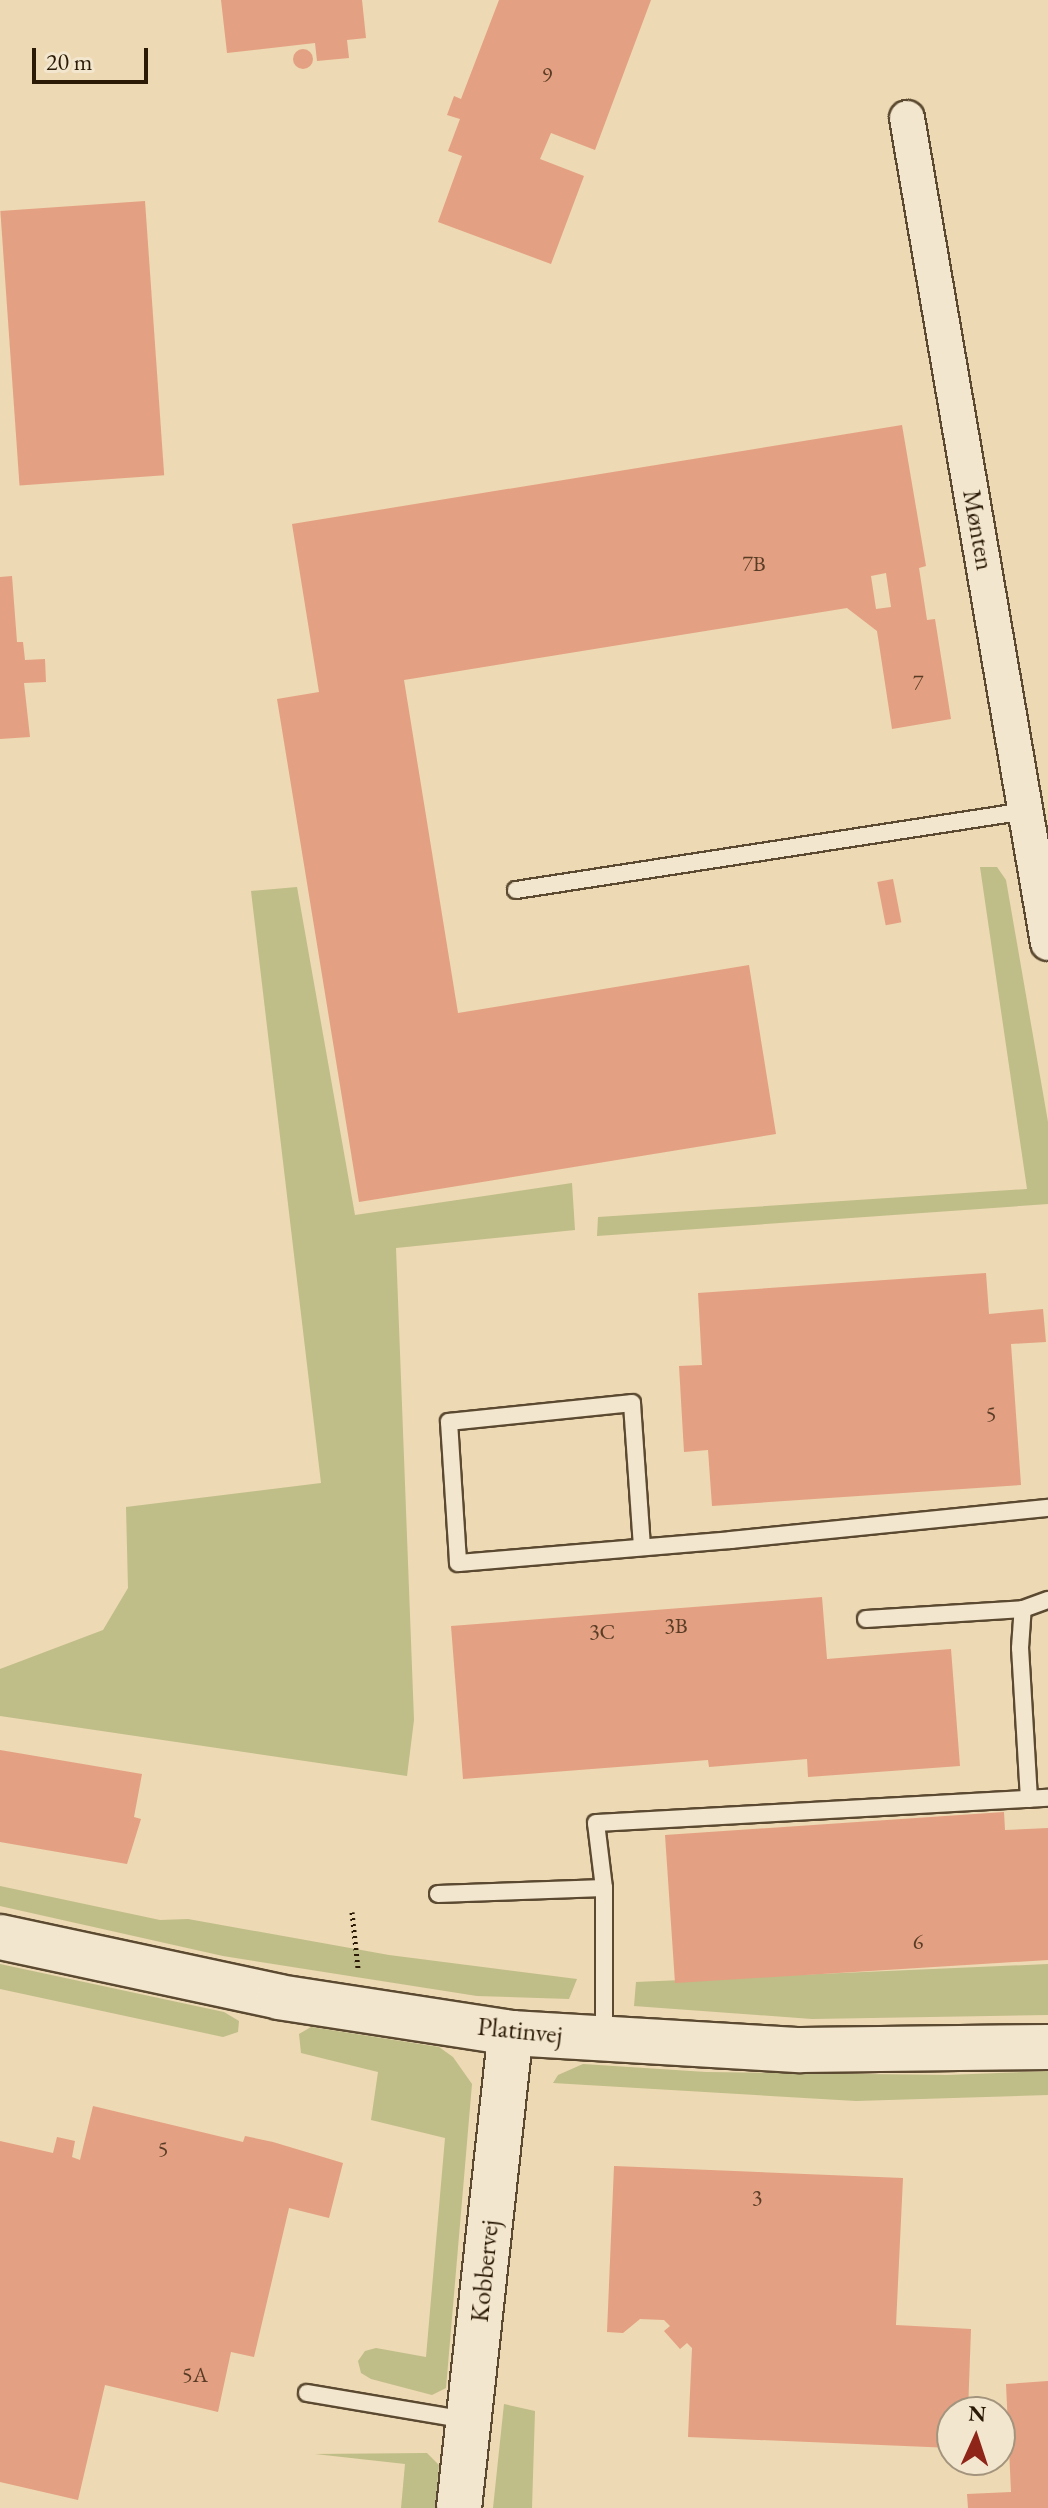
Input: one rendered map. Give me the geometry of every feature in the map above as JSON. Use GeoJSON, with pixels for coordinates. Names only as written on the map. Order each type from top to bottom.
{"type":"FeatureCollection","features":[{"type":"Feature","properties":{"kind":"street","name":"Mønten"},"geometry":{"type":"LineString","coordinates":[[907,118],[1048,943]]}},
{"type":"Feature","properties":{"kind":"street","name":"Platinvej"},"geometry":{"type":"LineString","coordinates":[[0,1937],[279,1997],[511,2033],[801,2050],[1048,2047]]}},
{"type":"Feature","properties":{"kind":"street","name":"Kobbervej"},"geometry":{"type":"LineString","coordinates":[[459,2508],[511,2033]]}},
{"type":"Feature","properties":{"kind":"lane"},"geometry":{"type":"LineString","coordinates":[[516,890],[1026,811]]}},
{"type":"Feature","properties":{"kind":"lane"},"geometry":{"type":"LineString","coordinates":[[642,1547],[632,1403],[449,1422],[458,1563],[642,1547],[1048,1508]]}},
{"type":"Feature","properties":{"kind":"lane"},"geometry":{"type":"LineString","coordinates":[[866,1619],[1023,1609],[1048,1600]]}},
{"type":"Feature","properties":{"kind":"lane"},"geometry":{"type":"LineString","coordinates":[[1023,1609],[1020,1648],[1029,1799]]}},
{"type":"Feature","properties":{"kind":"lane"},"geometry":{"type":"LineString","coordinates":[[604,2039],[604,1888],[596,1823],[1048,1798]]}},
{"type":"Feature","properties":{"kind":"lane"},"geometry":{"type":"LineString","coordinates":[[438,1894],[604,1888]]}},
{"type":"Feature","properties":{"kind":"lane"},"geometry":{"type":"LineString","coordinates":[[307,2393],[469,2420]]}},
{"type":"Feature","properties":{"kind":"path"},"geometry":{"type":"LineString","coordinates":[[352,1912],[363,2009]]}},
{"type":"Feature","properties":{"kind":"shaded area"},"geometry":{"type":"Polygon","coordinates":[[[980,867],[997,867],[1006,880],[1048,1122],[1048,1204],[597,1236],[598,1217],[1027,1189],[980,867]]]}},
{"type":"Feature","properties":{"kind":"shaded area"},"geometry":{"type":"Polygon","coordinates":[[[297,887],[355,1215],[572,1183],[575,1230],[396,1248],[414,1720],[407,1776],[0,1716],[0,1669],[103,1630],[128,1588],[126,1507],[321,1483],[251,891],[297,887]]]}},
{"type":"Feature","properties":{"kind":"shaded area"},"geometry":{"type":"Polygon","coordinates":[[[0,1886],[160,1920],[188,1919],[389,1955],[577,1979],[569,1999],[477,1996],[223,1956],[0,1906],[0,1886]]]}},
{"type":"Feature","properties":{"kind":"shaded area"},"geometry":{"type":"Polygon","coordinates":[[[0,1964],[224,2012],[239,2021],[238,2032],[223,2037],[0,1989],[0,1964]]]}},
{"type":"Feature","properties":{"kind":"shaded area"},"geometry":{"type":"Polygon","coordinates":[[[1048,1964],[1048,2015],[812,2019],[634,2006],[636,1982],[1048,1964]]]}},
{"type":"Feature","properties":{"kind":"shaded area"},"geometry":{"type":"Polygon","coordinates":[[[311,2027],[439,2047],[453,2057],[472,2084],[446,2388],[432,2395],[371,2379],[361,2373],[358,2361],[365,2351],[376,2348],[426,2357],[445,2138],[371,2120],[378,2072],[301,2053],[299,2034],[311,2027]]]}},
{"type":"Feature","properties":{"kind":"shaded area"},"geometry":{"type":"Polygon","coordinates":[[[583,2064],[706,2072],[947,2075],[1048,2071],[1048,2095],[856,2101],[553,2083],[558,2075],[583,2064]]]}},
{"type":"Feature","properties":{"kind":"shaded area"},"geometry":{"type":"Polygon","coordinates":[[[504,2404],[535,2411],[532,2508],[493,2508],[504,2404]]]}},
{"type":"Feature","properties":{"kind":"shaded area"},"geometry":{"type":"Polygon","coordinates":[[[427,2453],[439,2465],[435,2508],[401,2508],[405,2464],[315,2454],[427,2453]]]}},
{"type":"Feature","properties":{"kind":"building"},"geometry":{"type":"Polygon","coordinates":[[[221,0],[362,0],[366,38],[347,40],[349,58],[317,61],[315,43],[227,53],[221,0]]]}},
{"type":"Feature","properties":{"kind":"building"},"geometry":{"type":"Polygon","coordinates":[[[499,0],[651,0],[595,150],[551,133],[540,159],[584,176],[551,264],[438,222],[462,156],[448,151],[460,119],[447,115],[454,96],[461,99],[499,0]]]}},
{"type":"Feature","properties":{"kind":"building"},"geometry":{"type":"Polygon","coordinates":[[[303,49],[310,52],[313,59],[310,66],[303,69],[296,66],[293,59],[296,52],[303,49]]]}},
{"type":"Feature","properties":{"kind":"building"},"geometry":{"type":"Polygon","coordinates":[[[145,201],[164,475],[20,485],[0,211],[145,201]]]}},
{"type":"Feature","properties":{"kind":"building"},"geometry":{"type":"Polygon","coordinates":[[[902,425],[926,566],[919,568],[927,620],[935,619],[951,719],[892,729],[877,631],[847,608],[404,680],[458,1013],[749,965],[776,1134],[359,1202],[277,699],[319,692],[292,524],[902,425]],[[886,573],[871,576],[876,609],[891,607],[886,573]]]}},
{"type":"Feature","properties":{"kind":"building"},"geometry":{"type":"Polygon","coordinates":[[[12,576],[17,642],[23,642],[25,660],[45,659],[46,682],[24,683],[30,737],[0,739],[0,577],[12,576]]]}},
{"type":"Feature","properties":{"kind":"building"},"geometry":{"type":"Polygon","coordinates":[[[893,879],[901,922],[886,925],[877,882],[893,879]]]}},
{"type":"Feature","properties":{"kind":"building"},"geometry":{"type":"Polygon","coordinates":[[[986,1273],[989,1314],[1043,1309],[1046,1342],[1011,1344],[1021,1485],[712,1506],[708,1450],[684,1452],[679,1366],[702,1365],[698,1293],[986,1273]]]}},
{"type":"Feature","properties":{"kind":"building"},"geometry":{"type":"Polygon","coordinates":[[[822,1597],[827,1659],[951,1649],[960,1766],[808,1777],[807,1759],[709,1767],[708,1760],[463,1779],[451,1626],[822,1597]]]}},
{"type":"Feature","properties":{"kind":"building"},"geometry":{"type":"Polygon","coordinates":[[[0,1750],[142,1774],[134,1817],[141,1819],[127,1864],[0,1842],[0,1750]]]}},
{"type":"Feature","properties":{"kind":"building"},"geometry":{"type":"Polygon","coordinates":[[[1004,1812],[1005,1830],[1048,1828],[1048,1960],[675,1983],[665,1835],[1004,1812]]]}},
{"type":"Feature","properties":{"kind":"building"},"geometry":{"type":"Polygon","coordinates":[[[93,2106],[243,2142],[245,2136],[273,2142],[343,2163],[329,2218],[289,2208],[254,2357],[231,2352],[218,2412],[105,2385],[78,2500],[0,2482],[0,2141],[53,2153],[57,2137],[75,2141],[72,2157],[80,2160],[93,2106]]]}},
{"type":"Feature","properties":{"kind":"building"},"geometry":{"type":"Polygon","coordinates":[[[614,2166],[903,2178],[896,2325],[971,2329],[969,2396],[936,2396],[936,2447],[688,2437],[692,2348],[687,2343],[680,2349],[664,2331],[670,2326],[664,2320],[640,2319],[623,2333],[607,2332],[614,2166]]]}},
{"type":"Feature","properties":{"kind":"building"},"geometry":{"type":"Polygon","coordinates":[[[1048,2381],[1048,2508],[968,2508],[967,2494],[1011,2492],[1010,2476],[1016,2476],[1016,2396],[1007,2396],[1006,2384],[1048,2381]]]}}]}
